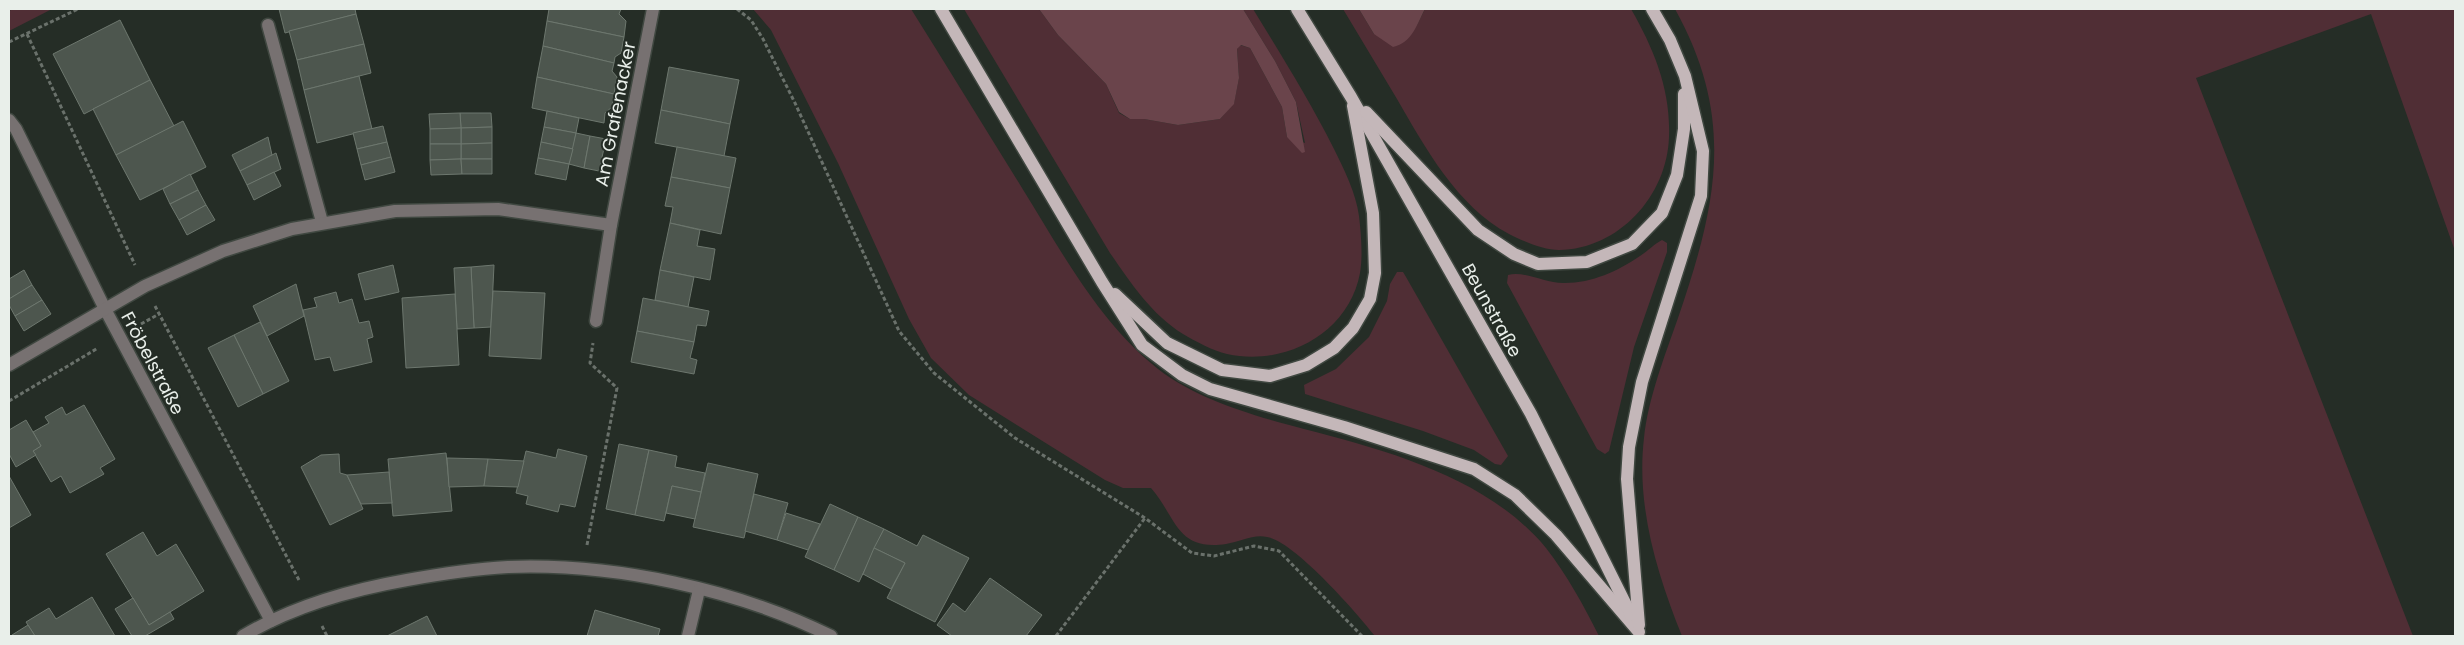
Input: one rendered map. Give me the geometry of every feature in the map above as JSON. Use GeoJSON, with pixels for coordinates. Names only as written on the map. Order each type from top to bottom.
{"type":"FeatureCollection","features":[{"type":"Feature","properties":{"kind":"main road"},"geometry":{"type":"LineString","coordinates":[[936,9],[948,24]]}},
{"type":"Feature","properties":{"kind":"main road"},"geometry":{"type":"LineString","coordinates":[[941,9],[948,24],[1102,282],[1142,345],[1182,375],[1210,389],[1344,427],[1474,469],[1515,495],[1556,535],[1640,634]]}},
{"type":"Feature","properties":{"kind":"main road","name":"Beunstraße"},"geometry":{"type":"LineString","coordinates":[[1297,9],[1351,97],[1531,414],[1640,634]]}},
{"type":"Feature","properties":{"kind":"main road"},"geometry":{"type":"LineString","coordinates":[[1640,634],[1626,479],[1629,447],[1642,382],[1701,196],[1703,151],[1684,76],[1670,40],[1652,9]]}},
{"type":"Feature","properties":{"kind":"main road"},"geometry":{"type":"LineString","coordinates":[[1351,97],[1478,230],[1514,254],[1538,264],[1587,262],[1632,244],[1662,213],[1677,175],[1684,129],[1684,76]]}},
{"type":"Feature","properties":{"kind":"main road"},"geometry":{"type":"LineString","coordinates":[[1102,282],[1167,343],[1222,370],[1270,376],[1306,365],[1334,348],[1353,328],[1370,299],[1375,272],[1373,213],[1351,97]]}},
{"type":"Feature","properties":{"kind":"street","name":"Am Grafenacker"},"geometry":{"type":"LineString","coordinates":[[596,320],[611,225],[653,9]]}},
{"type":"Feature","properties":{"kind":"street"},"geometry":{"type":"LineString","coordinates":[[268,25],[322,222]]}},
{"type":"Feature","properties":{"kind":"street","name":"Fröbelstraße"},"geometry":{"type":"LineString","coordinates":[[9,120],[16,130],[105,309],[271,620]]}},
{"type":"Feature","properties":{"kind":"street"},"geometry":{"type":"LineString","coordinates":[[9,365],[145,286],[223,251],[292,229],[322,222],[395,211],[498,209],[611,225]]}},
{"type":"Feature","properties":{"kind":"street"},"geometry":{"type":"LineString","coordinates":[[248,633],[271,620],[311,604],[372,586],[438,574],[508,567],[582,569],[641,576],[752,604],[831,636]]}},
{"type":"Feature","properties":{"kind":"street"},"geometry":{"type":"LineString","coordinates":[[688,636],[699,590]]}},
{"type":"Feature","properties":{"kind":"path"},"geometry":{"type":"LineString","coordinates":[[9,42],[78,9]]}},
{"type":"Feature","properties":{"kind":"path"},"geometry":{"type":"LineString","coordinates":[[737,9],[751,20],[763,39],[795,103],[900,331],[934,373],[1015,438],[1145,518],[1192,553],[1214,556],[1254,546],[1279,550],[1362,636]]}},
{"type":"Feature","properties":{"kind":"path"},"geometry":{"type":"LineString","coordinates":[[27,34],[145,286],[327,636]]}},
{"type":"Feature","properties":{"kind":"path"},"geometry":{"type":"LineString","coordinates":[[9,401],[119,335],[159,314]]}},
{"type":"Feature","properties":{"kind":"path"},"geometry":{"type":"LineString","coordinates":[[582,569],[617,388],[590,363],[596,320]]}},
{"type":"Feature","properties":{"kind":"path"},"geometry":{"type":"LineString","coordinates":[[1056,636],[1145,518]]}},
{"type":"Feature","properties":{"kind":"shaded area"},"geometry":{"type":"Polygon","coordinates":[[[13,9],[52,9],[9,31],[9,11],[13,9]]]}},
{"type":"Feature","properties":{"kind":"shaded area"},"geometry":{"type":"Polygon","coordinates":[[[753,9],[911,9],[1080,281],[1113,325],[1152,364],[1185,387],[1204,396],[1244,412],[1403,458],[1466,485],[1496,503],[1522,524],[1546,548],[1575,591],[1599,636],[1375,636],[1324,579],[1279,541],[1262,536],[1226,544],[1209,545],[1197,542],[1187,537],[1180,530],[1151,488],[1123,488],[1105,480],[969,395],[931,358],[909,319],[838,163],[771,30],[753,9]]]}},
{"type":"Feature","properties":{"kind":"shaded area"},"geometry":{"type":"Polygon","coordinates":[[[964,9],[1039,9],[1058,35],[1106,84],[1119,113],[1130,119],[1144,119],[1178,125],[1220,119],[1234,103],[1239,78],[1237,49],[1240,45],[1250,48],[1282,107],[1287,137],[1305,143],[1296,102],[1275,61],[1243,9],[1253,9],[1325,131],[1346,173],[1355,199],[1359,216],[1362,252],[1361,266],[1354,294],[1343,313],[1311,341],[1292,350],[1271,355],[1249,357],[1222,353],[1199,343],[1172,326],[1142,297],[1110,253],[964,9]]]}},
{"type":"Feature","properties":{"kind":"shaded area"},"geometry":{"type":"Polygon","coordinates":[[[1039,9],[1243,9],[1275,61],[1296,102],[1305,152],[1302,153],[1287,137],[1282,107],[1250,48],[1241,45],[1237,49],[1239,78],[1234,104],[1220,119],[1178,125],[1144,119],[1130,119],[1119,112],[1106,84],[1058,35],[1039,9]]]}},
{"type":"Feature","properties":{"kind":"shaded area"},"geometry":{"type":"Polygon","coordinates":[[[1343,9],[1359,9],[1374,34],[1417,25],[1425,9],[1631,9],[1654,55],[1664,86],[1669,120],[1666,159],[1659,179],[1649,198],[1636,215],[1620,229],[1601,240],[1581,247],[1559,250],[1540,247],[1509,234],[1490,222],[1474,208],[1444,175],[1419,137],[1343,9]]]}},
{"type":"Feature","properties":{"kind":"shaded area"},"geometry":{"type":"Polygon","coordinates":[[[1359,9],[1425,9],[1409,37],[1400,45],[1393,47],[1374,34],[1359,9]]]}},
{"type":"Feature","properties":{"kind":"shaded area"},"geometry":{"type":"Polygon","coordinates":[[[1675,9],[2455,9],[2455,251],[2371,14],[2196,78],[2413,636],[1682,636],[1664,588],[1651,539],[1643,489],[1642,463],[1646,423],[1653,393],[1692,277],[1703,237],[1714,162],[1713,125],[1707,88],[1694,49],[1675,9]]]}},
{"type":"Feature","properties":{"kind":"shaded area"},"geometry":{"type":"Polygon","coordinates":[[[1662,240],[1667,243],[1667,252],[1634,347],[1609,451],[1605,454],[1597,449],[1507,283],[1508,275],[1521,274],[1558,283],[1585,281],[1623,267],[1662,240]]]}},
{"type":"Feature","properties":{"kind":"shaded area"},"geometry":{"type":"Polygon","coordinates":[[[1397,272],[1403,272],[1508,456],[1501,465],[1495,464],[1474,450],[1423,431],[1305,394],[1304,385],[1336,369],[1369,337],[1387,301],[1390,284],[1397,272]]]}},
{"type":"Feature","properties":{"kind":"building"},"geometry":{"type":"Polygon","coordinates":[[[279,9],[355,9],[356,14],[285,33],[279,9]]]}},
{"type":"Feature","properties":{"kind":"building"},"geometry":{"type":"Polygon","coordinates":[[[549,9],[621,9],[619,14],[626,21],[624,37],[547,21],[549,9]]]}},
{"type":"Feature","properties":{"kind":"building"},"geometry":{"type":"Polygon","coordinates":[[[356,14],[364,44],[297,60],[289,31],[356,14]]]}},
{"type":"Feature","properties":{"kind":"building"},"geometry":{"type":"Polygon","coordinates":[[[120,20],[150,80],[84,114],[53,54],[120,20]]]}},
{"type":"Feature","properties":{"kind":"building"},"geometry":{"type":"Polygon","coordinates":[[[547,21],[624,37],[621,53],[615,57],[614,63],[543,46],[547,21]]]}},
{"type":"Feature","properties":{"kind":"building"},"geometry":{"type":"Polygon","coordinates":[[[364,44],[371,73],[304,90],[297,60],[364,44]]]}},
{"type":"Feature","properties":{"kind":"building"},"geometry":{"type":"Polygon","coordinates":[[[543,46],[614,63],[612,71],[617,77],[614,94],[537,77],[543,46]]]}},
{"type":"Feature","properties":{"kind":"building"},"geometry":{"type":"Polygon","coordinates":[[[669,67],[739,80],[730,124],[661,110],[669,67]]]}},
{"type":"Feature","properties":{"kind":"building"},"geometry":{"type":"Polygon","coordinates":[[[359,76],[372,129],[317,143],[304,90],[359,76]]]}},
{"type":"Feature","properties":{"kind":"building"},"geometry":{"type":"Polygon","coordinates":[[[537,77],[614,94],[612,107],[605,113],[604,123],[532,108],[537,77]]]}},
{"type":"Feature","properties":{"kind":"building"},"geometry":{"type":"Polygon","coordinates":[[[150,80],[174,126],[116,155],[93,109],[150,80]]]}},
{"type":"Feature","properties":{"kind":"building"},"geometry":{"type":"Polygon","coordinates":[[[661,110],[730,124],[724,156],[655,143],[661,110]]]}},
{"type":"Feature","properties":{"kind":"building"},"geometry":{"type":"Polygon","coordinates":[[[547,111],[579,118],[576,133],[544,127],[547,111]]]}},
{"type":"Feature","properties":{"kind":"building"},"geometry":{"type":"Polygon","coordinates":[[[460,113],[491,113],[492,127],[461,128],[460,113]]]}},
{"type":"Feature","properties":{"kind":"building"},"geometry":{"type":"Polygon","coordinates":[[[460,113],[461,128],[430,129],[429,114],[460,113]]]}},
{"type":"Feature","properties":{"kind":"building"},"geometry":{"type":"Polygon","coordinates":[[[183,121],[206,167],[140,200],[116,155],[183,121]]]}},
{"type":"Feature","properties":{"kind":"building"},"geometry":{"type":"Polygon","coordinates":[[[383,126],[387,142],[357,149],[353,133],[383,126]]]}},
{"type":"Feature","properties":{"kind":"building"},"geometry":{"type":"Polygon","coordinates":[[[492,127],[492,143],[461,144],[461,128],[492,127]]]}},
{"type":"Feature","properties":{"kind":"building"},"geometry":{"type":"Polygon","coordinates":[[[544,127],[576,133],[573,149],[541,142],[544,127]]]}},
{"type":"Feature","properties":{"kind":"building"},"geometry":{"type":"Polygon","coordinates":[[[461,128],[461,144],[430,144],[430,129],[461,128]]]}},
{"type":"Feature","properties":{"kind":"building"},"geometry":{"type":"Polygon","coordinates":[[[576,133],[590,136],[584,168],[569,164],[576,133]]]}},
{"type":"Feature","properties":{"kind":"building"},"geometry":{"type":"Polygon","coordinates":[[[590,136],[606,139],[599,171],[584,168],[590,136]]]}},
{"type":"Feature","properties":{"kind":"building"},"geometry":{"type":"Polygon","coordinates":[[[268,137],[272,155],[240,171],[232,155],[268,137]]]}},
{"type":"Feature","properties":{"kind":"building"},"geometry":{"type":"Polygon","coordinates":[[[387,142],[391,157],[361,165],[357,149],[387,142]]]}},
{"type":"Feature","properties":{"kind":"building"},"geometry":{"type":"Polygon","coordinates":[[[541,142],[573,149],[569,164],[538,158],[541,142]]]}},
{"type":"Feature","properties":{"kind":"building"},"geometry":{"type":"Polygon","coordinates":[[[492,143],[492,159],[461,159],[461,144],[492,143]]]}},
{"type":"Feature","properties":{"kind":"building"},"geometry":{"type":"Polygon","coordinates":[[[430,144],[461,144],[461,159],[430,160],[430,144]]]}},
{"type":"Feature","properties":{"kind":"building"},"geometry":{"type":"Polygon","coordinates":[[[677,147],[736,158],[730,188],[671,177],[677,147]]]}},
{"type":"Feature","properties":{"kind":"building"},"geometry":{"type":"Polygon","coordinates":[[[276,153],[281,169],[247,185],[240,171],[276,153]]]}},
{"type":"Feature","properties":{"kind":"building"},"geometry":{"type":"Polygon","coordinates":[[[391,157],[395,172],[365,180],[361,165],[391,157]]]}},
{"type":"Feature","properties":{"kind":"building"},"geometry":{"type":"Polygon","coordinates":[[[538,158],[569,164],[566,180],[535,174],[538,158]]]}},
{"type":"Feature","properties":{"kind":"building"},"geometry":{"type":"Polygon","coordinates":[[[461,159],[462,174],[431,175],[430,160],[461,159]]]}},
{"type":"Feature","properties":{"kind":"building"},"geometry":{"type":"Polygon","coordinates":[[[461,159],[492,159],[492,174],[462,174],[461,159]]]}},
{"type":"Feature","properties":{"kind":"building"},"geometry":{"type":"Polygon","coordinates":[[[274,172],[281,186],[254,200],[247,185],[274,172]]]}},
{"type":"Feature","properties":{"kind":"building"},"geometry":{"type":"Polygon","coordinates":[[[190,174],[198,190],[170,204],[163,189],[190,174]]]}},
{"type":"Feature","properties":{"kind":"building"},"geometry":{"type":"Polygon","coordinates":[[[671,177],[730,188],[721,234],[670,223],[673,207],[665,206],[671,177]]]}},
{"type":"Feature","properties":{"kind":"building"},"geometry":{"type":"Polygon","coordinates":[[[198,190],[206,205],[179,220],[170,204],[198,190]]]}},
{"type":"Feature","properties":{"kind":"building"},"geometry":{"type":"Polygon","coordinates":[[[206,205],[215,220],[187,235],[179,220],[206,205]]]}},
{"type":"Feature","properties":{"kind":"building"},"geometry":{"type":"Polygon","coordinates":[[[670,223],[700,230],[697,246],[715,249],[710,280],[660,270],[670,223]]]}},
{"type":"Feature","properties":{"kind":"building"},"geometry":{"type":"Polygon","coordinates":[[[393,265],[399,292],[365,300],[358,274],[393,265]]]}},
{"type":"Feature","properties":{"kind":"building"},"geometry":{"type":"Polygon","coordinates":[[[494,265],[491,327],[474,328],[471,267],[494,265]]]}},
{"type":"Feature","properties":{"kind":"building"},"geometry":{"type":"Polygon","coordinates":[[[471,267],[474,328],[457,329],[454,268],[471,267]]]}},
{"type":"Feature","properties":{"kind":"building"},"geometry":{"type":"Polygon","coordinates":[[[24,270],[32,285],[9,299],[9,279],[24,270]]]}},
{"type":"Feature","properties":{"kind":"building"},"geometry":{"type":"Polygon","coordinates":[[[660,270],[694,277],[688,307],[655,300],[660,270]]]}},
{"type":"Feature","properties":{"kind":"building"},"geometry":{"type":"Polygon","coordinates":[[[296,284],[304,316],[267,336],[253,306],[296,284]]]}},
{"type":"Feature","properties":{"kind":"building"},"geometry":{"type":"Polygon","coordinates":[[[32,285],[42,300],[15,316],[9,305],[9,299],[32,285]]]}},
{"type":"Feature","properties":{"kind":"building"},"geometry":{"type":"Polygon","coordinates":[[[493,291],[545,293],[541,359],[489,356],[493,291]]]}},
{"type":"Feature","properties":{"kind":"building"},"geometry":{"type":"Polygon","coordinates":[[[336,292],[339,303],[352,299],[359,323],[369,321],[373,337],[367,339],[372,362],[334,371],[330,357],[315,360],[303,310],[317,307],[314,298],[336,292]]]}},
{"type":"Feature","properties":{"kind":"building"},"geometry":{"type":"Polygon","coordinates":[[[455,294],[459,365],[406,368],[402,298],[455,294]]]}},
{"type":"Feature","properties":{"kind":"building"},"geometry":{"type":"Polygon","coordinates":[[[643,298],[709,311],[706,326],[697,325],[694,342],[637,331],[643,298]]]}},
{"type":"Feature","properties":{"kind":"building"},"geometry":{"type":"Polygon","coordinates":[[[42,300],[51,314],[24,331],[15,316],[42,300]]]}},
{"type":"Feature","properties":{"kind":"building"},"geometry":{"type":"Polygon","coordinates":[[[260,322],[289,381],[263,394],[234,335],[260,322]]]}},
{"type":"Feature","properties":{"kind":"building"},"geometry":{"type":"Polygon","coordinates":[[[637,331],[694,342],[690,358],[697,360],[694,374],[631,362],[637,331]]]}},
{"type":"Feature","properties":{"kind":"building"},"geometry":{"type":"Polygon","coordinates":[[[234,335],[263,394],[238,407],[208,348],[234,335]]]}},
{"type":"Feature","properties":{"kind":"building"},"geometry":{"type":"Polygon","coordinates":[[[84,405],[115,459],[100,468],[104,474],[70,493],[61,476],[51,482],[33,451],[41,446],[33,432],[49,423],[45,417],[62,407],[66,415],[84,405]]]}},
{"type":"Feature","properties":{"kind":"building"},"geometry":{"type":"Polygon","coordinates":[[[26,420],[41,446],[33,451],[36,455],[16,467],[9,454],[9,430],[26,420]]]}},
{"type":"Feature","properties":{"kind":"building"},"geometry":{"type":"Polygon","coordinates":[[[619,444],[649,450],[635,515],[606,509],[619,444]]]}},
{"type":"Feature","properties":{"kind":"building"},"geometry":{"type":"Polygon","coordinates":[[[558,449],[587,456],[575,507],[560,504],[558,512],[526,504],[528,496],[516,493],[526,451],[556,458],[558,449]]]}},
{"type":"Feature","properties":{"kind":"building"},"geometry":{"type":"Polygon","coordinates":[[[649,450],[677,456],[675,467],[705,473],[701,492],[672,486],[664,521],[635,515],[649,450]]]}},
{"type":"Feature","properties":{"kind":"building"},"geometry":{"type":"Polygon","coordinates":[[[446,453],[452,511],[393,516],[388,459],[446,453]]]}},
{"type":"Feature","properties":{"kind":"building"},"geometry":{"type":"Polygon","coordinates":[[[339,454],[340,473],[347,475],[363,509],[330,525],[301,467],[321,455],[339,454]]]}},
{"type":"Feature","properties":{"kind":"building"},"geometry":{"type":"Polygon","coordinates":[[[447,458],[488,459],[484,486],[449,487],[447,458]]]}},
{"type":"Feature","properties":{"kind":"building"},"geometry":{"type":"Polygon","coordinates":[[[488,459],[524,461],[518,487],[484,486],[488,459]]]}},
{"type":"Feature","properties":{"kind":"building"},"geometry":{"type":"Polygon","coordinates":[[[708,463],[758,474],[744,538],[693,527],[708,463]]]}},
{"type":"Feature","properties":{"kind":"building"},"geometry":{"type":"Polygon","coordinates":[[[389,472],[392,503],[361,504],[347,475],[389,472]]]}},
{"type":"Feature","properties":{"kind":"building"},"geometry":{"type":"Polygon","coordinates":[[[9,476],[31,515],[9,528],[9,476]]]}},
{"type":"Feature","properties":{"kind":"building"},"geometry":{"type":"Polygon","coordinates":[[[672,486],[701,492],[695,519],[666,513],[672,486]]]}},
{"type":"Feature","properties":{"kind":"building"},"geometry":{"type":"Polygon","coordinates":[[[754,494],[788,503],[777,540],[745,531],[754,494]]]}},
{"type":"Feature","properties":{"kind":"building"},"geometry":{"type":"Polygon","coordinates":[[[830,504],[858,517],[834,570],[805,557],[830,504]]]}},
{"type":"Feature","properties":{"kind":"building"},"geometry":{"type":"Polygon","coordinates":[[[786,513],[820,524],[808,550],[777,540],[786,513]]]}},
{"type":"Feature","properties":{"kind":"building"},"geometry":{"type":"Polygon","coordinates":[[[858,517],[884,529],[859,582],[834,570],[858,517]]]}},
{"type":"Feature","properties":{"kind":"building"},"geometry":{"type":"Polygon","coordinates":[[[884,529],[917,546],[923,535],[969,558],[935,622],[887,598],[905,563],[874,548],[884,529]]]}},
{"type":"Feature","properties":{"kind":"building"},"geometry":{"type":"Polygon","coordinates":[[[143,532],[157,556],[176,544],[204,591],[149,625],[106,554],[143,532]]]}},
{"type":"Feature","properties":{"kind":"building"},"geometry":{"type":"Polygon","coordinates":[[[874,548],[905,563],[891,589],[863,574],[874,548]]]}},
{"type":"Feature","properties":{"kind":"building"},"geometry":{"type":"Polygon","coordinates":[[[990,578],[1042,615],[1026,636],[952,636],[937,625],[953,603],[965,612],[990,578]]]}},
{"type":"Feature","properties":{"kind":"building"},"geometry":{"type":"Polygon","coordinates":[[[92,597],[115,636],[35,636],[26,622],[49,608],[56,619],[92,597]]]}},
{"type":"Feature","properties":{"kind":"building"},"geometry":{"type":"Polygon","coordinates":[[[133,598],[149,625],[170,612],[174,619],[145,636],[132,636],[115,609],[133,598]]]}},
{"type":"Feature","properties":{"kind":"building"},"geometry":{"type":"Polygon","coordinates":[[[595,610],[660,629],[658,636],[587,636],[595,610]]]}},
{"type":"Feature","properties":{"kind":"building"},"geometry":{"type":"Polygon","coordinates":[[[427,616],[437,636],[387,636],[427,616]]]}},
{"type":"Feature","properties":{"kind":"building"},"geometry":{"type":"Polygon","coordinates":[[[28,625],[35,636],[12,635],[28,625]]]}}]}
